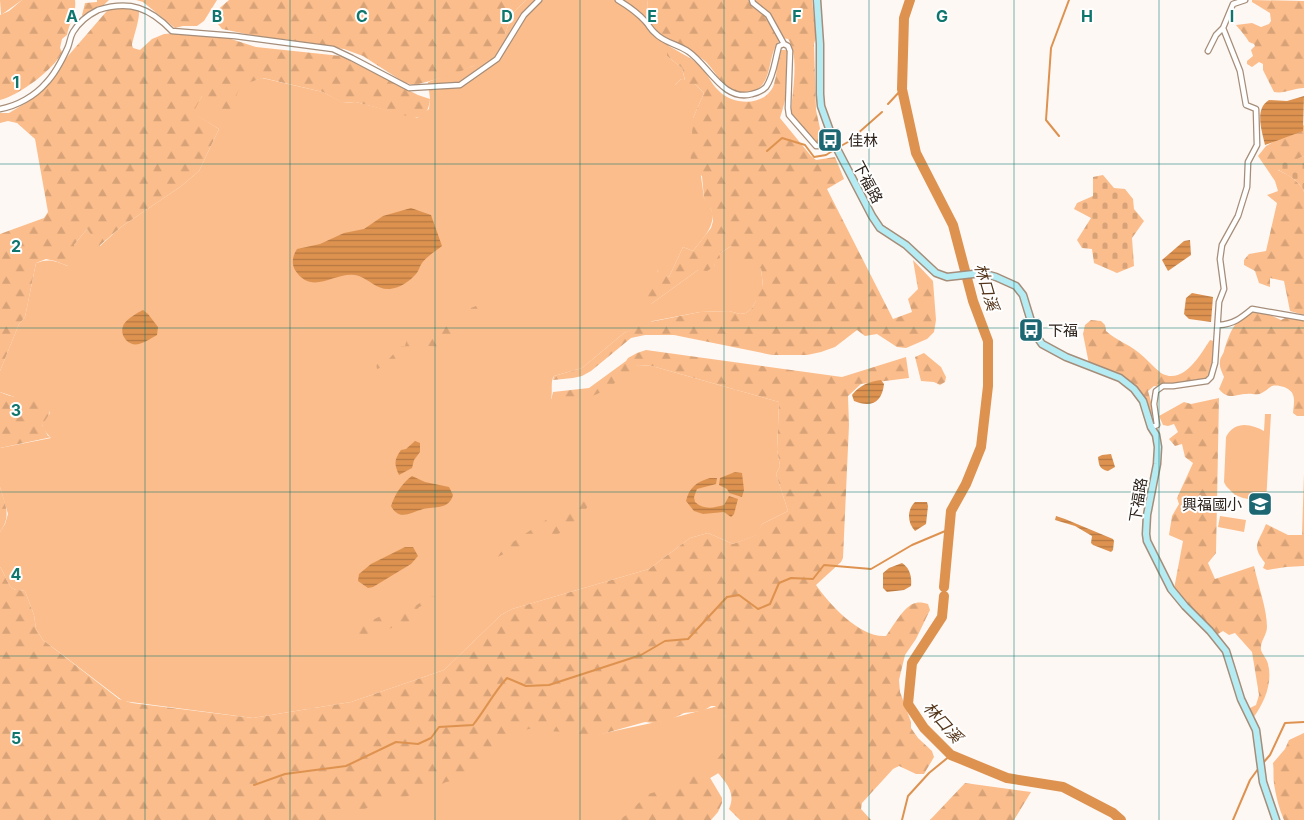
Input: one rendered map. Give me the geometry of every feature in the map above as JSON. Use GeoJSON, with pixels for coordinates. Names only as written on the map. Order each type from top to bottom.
{"type":"FeatureCollection","features":[{"type":"Feature","properties":{"kind":"main road","name":"下福路"},"geometry":{"type":"LineString","coordinates":[[817,0],[821,106],[835,145],[880,228],[906,245],[936,273],[952,277],[982,273],[1016,286],[1023,295],[1035,334],[1042,344],[1066,358],[1120,378],[1134,389],[1143,401],[1156,435],[1158,455],[1149,500],[1146,528],[1147,541],[1171,589],[1184,606],[1210,631],[1226,651],[1241,698],[1256,730],[1264,782],[1276,820]]}},
{"type":"Feature","properties":{"kind":"street"},"geometry":{"type":"LineString","coordinates":[[0,109],[16,105],[47,83],[68,47],[72,33],[87,15],[108,5],[129,2],[145,8],[158,17],[172,31],[235,36],[333,50],[409,88],[460,85],[498,59],[524,14],[539,0]]}},
{"type":"Feature","properties":{"kind":"street"},"geometry":{"type":"LineString","coordinates":[[618,0],[633,9],[655,34],[667,42],[688,51],[705,66],[717,82],[732,93],[744,96],[765,88],[773,71],[779,46],[784,44]]}},
{"type":"Feature","properties":{"kind":"street"},"geometry":{"type":"LineString","coordinates":[[752,0],[768,15],[790,51],[789,115],[816,146],[835,145]]}},
{"type":"Feature","properties":{"kind":"street"},"geometry":{"type":"LineString","coordinates":[[1208,51],[1216,35],[1223,28],[1233,4],[1245,0]]}},
{"type":"Feature","properties":{"kind":"street"},"geometry":{"type":"LineString","coordinates":[[1152,427],[1157,425],[1154,404],[1156,391],[1162,386],[1207,381],[1211,377],[1215,363],[1219,302],[1224,289],[1220,259],[1222,245],[1238,216],[1247,187],[1248,162],[1257,145],[1256,109],[1246,105],[1240,70],[1223,28]]}},
{"type":"Feature","properties":{"kind":"street"},"geometry":{"type":"LineString","coordinates":[[1219,324],[1229,324],[1239,320],[1252,309],[1304,318]]}},
{"type":"Feature","properties":{"kind":"green space"},"geometry":{"type":"Polygon","coordinates":[[[0,0],[22,0],[1,15],[0,0]]]}},
{"type":"Feature","properties":{"kind":"green space"},"geometry":{"type":"Polygon","coordinates":[[[22,0],[75,0],[75,9],[67,35],[62,39],[60,48],[62,52],[58,59],[44,74],[26,88],[0,100],[0,15],[9,11],[22,0]]]}},
{"type":"Feature","properties":{"kind":"green space"},"geometry":{"type":"Polygon","coordinates":[[[97,0],[109,0],[88,20],[84,21],[82,15],[85,3],[97,2],[97,0]]]}},
{"type":"Feature","properties":{"kind":"green space"},"geometry":{"type":"Polygon","coordinates":[[[136,0],[217,0],[204,21],[197,26],[175,28],[143,2],[136,0]]]}},
{"type":"Feature","properties":{"kind":"green space"},"geometry":{"type":"Polygon","coordinates":[[[229,0],[526,0],[512,14],[505,34],[506,37],[492,53],[473,66],[452,75],[415,85],[405,83],[363,56],[344,49],[285,39],[271,39],[222,29],[214,19],[215,12],[229,0]]]}},
{"type":"Feature","properties":{"kind":"green space"},"geometry":{"type":"Polygon","coordinates":[[[526,0],[648,0],[647,14],[651,24],[669,41],[667,56],[682,68],[685,81],[681,79],[675,85],[695,84],[704,93],[693,118],[704,198],[710,206],[712,220],[707,232],[693,251],[683,247],[669,277],[658,270],[651,304],[698,270],[715,266],[713,261],[719,254],[731,246],[761,268],[763,287],[752,308],[746,313],[740,314],[729,311],[700,312],[653,321],[624,333],[582,368],[554,376],[551,399],[576,400],[638,365],[652,366],[779,402],[777,450],[780,466],[776,474],[788,511],[762,524],[757,535],[733,544],[708,533],[690,538],[649,569],[512,609],[501,615],[444,670],[351,702],[253,718],[123,701],[43,640],[36,629],[34,615],[25,591],[16,590],[10,586],[0,567],[0,532],[8,514],[0,487],[0,448],[51,438],[43,429],[42,424],[50,413],[50,409],[0,392],[0,371],[19,324],[25,317],[36,263],[52,261],[68,266],[74,245],[87,229],[100,246],[121,227],[180,187],[199,171],[219,129],[192,113],[202,96],[262,78],[323,92],[343,103],[356,102],[417,118],[429,109],[428,82],[473,66],[505,34],[512,14],[526,0]]]}},
{"type":"Feature","properties":{"kind":"green space"},"geometry":{"type":"Polygon","coordinates":[[[648,0],[812,0],[816,37],[814,44],[816,110],[823,142],[821,146],[814,147],[807,140],[791,113],[794,85],[794,55],[788,39],[782,38],[777,44],[764,83],[749,93],[737,92],[724,84],[700,57],[666,39],[654,29],[648,15],[648,0]]]}},
{"type":"Feature","properties":{"kind":"green space"},"geometry":{"type":"Polygon","coordinates":[[[1252,0],[1304,1],[1304,88],[1274,92],[1263,70],[1263,64],[1259,62],[1252,67],[1247,64],[1247,61],[1253,56],[1251,50],[1255,46],[1249,42],[1236,25],[1252,23],[1261,27],[1269,24],[1271,21],[1270,13],[1252,2],[1252,0]]]}},
{"type":"Feature","properties":{"kind":"green space"},"geometry":{"type":"Polygon","coordinates":[[[122,3],[135,7],[139,11],[133,48],[140,50],[152,39],[164,34],[206,31],[256,47],[341,56],[418,95],[430,99],[429,106],[424,114],[414,118],[356,102],[342,103],[323,92],[263,78],[241,85],[228,115],[202,96],[193,113],[219,129],[199,171],[180,187],[121,227],[99,246],[87,229],[74,245],[76,261],[68,266],[46,259],[36,263],[25,317],[19,324],[0,371],[0,234],[44,218],[48,212],[35,139],[17,123],[8,121],[0,123],[0,113],[9,113],[29,101],[106,12],[113,6],[122,3]]]}},
{"type":"Feature","properties":{"kind":"green space"},"geometry":{"type":"Polygon","coordinates":[[[667,45],[697,63],[716,88],[725,96],[747,102],[762,98],[773,87],[779,52],[787,50],[790,65],[780,118],[816,160],[835,157],[844,179],[827,189],[893,319],[912,312],[908,299],[918,289],[913,260],[933,281],[936,320],[934,332],[927,339],[906,348],[897,347],[877,334],[865,336],[857,330],[835,347],[821,352],[807,355],[772,355],[674,335],[645,335],[631,338],[591,371],[582,376],[553,380],[554,376],[582,368],[624,333],[645,323],[700,312],[729,311],[740,314],[746,313],[752,308],[756,300],[754,290],[763,286],[761,268],[744,273],[731,246],[719,254],[720,258],[714,261],[715,266],[707,271],[698,270],[651,304],[644,296],[659,269],[669,277],[683,247],[693,251],[711,228],[713,221],[711,209],[704,198],[702,176],[690,168],[693,118],[704,93],[695,84],[687,94],[675,85],[681,79],[685,80],[682,68],[667,56],[667,45]]]}},
{"type":"Feature","properties":{"kind":"green space"},"geometry":{"type":"Polygon","coordinates":[[[1304,125],[1304,156],[1290,163],[1284,163],[1278,170],[1297,182],[1304,192],[1304,315],[1290,311],[1284,281],[1270,278],[1270,287],[1259,283],[1255,271],[1244,265],[1244,260],[1249,254],[1266,251],[1277,203],[1267,195],[1278,191],[1275,181],[1258,156],[1266,146],[1304,125]]]}},
{"type":"Feature","properties":{"kind":"green space"},"geometry":{"type":"Polygon","coordinates":[[[1304,156],[1304,192],[1298,183],[1273,166],[1272,162],[1277,159],[1290,162],[1304,156]]]}},
{"type":"Feature","properties":{"kind":"green space"},"geometry":{"type":"Polygon","coordinates":[[[1103,175],[1114,188],[1125,189],[1133,199],[1134,209],[1144,221],[1132,238],[1134,266],[1117,273],[1094,263],[1092,249],[1082,248],[1077,240],[1091,218],[1074,209],[1077,203],[1093,196],[1093,177],[1103,175]]]}},
{"type":"Feature","properties":{"kind":"green space"},"geometry":{"type":"Polygon","coordinates":[[[476,306],[483,317],[468,331],[454,338],[443,348],[428,346],[416,348],[408,363],[396,362],[377,369],[376,363],[380,359],[387,361],[401,346],[405,346],[407,339],[415,337],[420,340],[428,337],[422,329],[432,324],[439,326],[447,317],[452,328],[461,327],[467,320],[471,308],[476,306]]]}},
{"type":"Feature","properties":{"kind":"green space"},"geometry":{"type":"Polygon","coordinates":[[[1254,311],[1261,311],[1281,320],[1287,317],[1304,321],[1304,416],[1297,416],[1293,413],[1293,394],[1284,387],[1274,386],[1259,394],[1232,396],[1226,395],[1219,389],[1224,377],[1220,368],[1220,360],[1228,338],[1237,322],[1254,311]]]}},
{"type":"Feature","properties":{"kind":"green space"},"geometry":{"type":"Polygon","coordinates":[[[1091,320],[1101,321],[1105,325],[1106,331],[1138,352],[1161,373],[1169,376],[1184,372],[1190,367],[1210,340],[1217,342],[1212,376],[1192,385],[1176,387],[1154,386],[1148,391],[1154,412],[1150,415],[1148,405],[1138,391],[1089,364],[1083,334],[1085,325],[1091,320]]]}},
{"type":"Feature","properties":{"kind":"green space"},"geometry":{"type":"Polygon","coordinates":[[[646,350],[842,377],[906,357],[909,378],[861,384],[848,396],[849,425],[843,558],[816,585],[846,618],[866,632],[876,635],[886,636],[903,612],[912,605],[919,603],[928,604],[930,610],[916,639],[905,655],[899,680],[900,692],[911,722],[911,728],[918,738],[932,751],[934,757],[924,774],[916,774],[899,766],[893,769],[862,803],[861,809],[871,820],[740,820],[729,809],[731,803],[730,792],[714,768],[714,763],[731,742],[733,733],[725,716],[715,706],[711,706],[703,711],[684,713],[672,719],[654,723],[645,722],[595,736],[580,736],[567,732],[547,731],[538,727],[520,731],[507,742],[483,757],[459,780],[446,782],[432,789],[327,820],[0,820],[0,567],[10,586],[16,590],[25,591],[34,615],[36,629],[43,640],[119,699],[132,703],[253,718],[351,702],[444,670],[501,615],[512,609],[649,569],[690,538],[708,533],[733,544],[756,535],[762,524],[788,511],[776,474],[780,466],[777,450],[779,402],[652,366],[638,365],[612,385],[591,397],[576,400],[551,400],[553,392],[589,388],[628,358],[646,350]]]}},
{"type":"Feature","properties":{"kind":"green space"},"geometry":{"type":"Polygon","coordinates":[[[924,353],[941,367],[946,377],[945,382],[940,385],[934,382],[921,381],[915,357],[924,353]]]}},
{"type":"Feature","properties":{"kind":"green space"},"geometry":{"type":"Polygon","coordinates":[[[0,392],[15,397],[39,398],[47,401],[50,412],[42,425],[48,436],[52,437],[0,448],[0,392]]]}},
{"type":"Feature","properties":{"kind":"green space"},"geometry":{"type":"Polygon","coordinates":[[[1219,398],[1216,553],[1208,563],[1215,579],[1254,566],[1267,620],[1267,630],[1261,650],[1267,662],[1269,678],[1264,699],[1253,718],[1248,709],[1256,705],[1259,695],[1252,652],[1235,633],[1229,635],[1223,631],[1213,637],[1174,589],[1183,541],[1169,535],[1172,516],[1179,504],[1177,498],[1193,463],[1185,457],[1182,444],[1175,446],[1169,439],[1178,432],[1174,424],[1163,425],[1159,416],[1184,402],[1191,404],[1219,398]]]}},
{"type":"Feature","properties":{"kind":"green space"},"geometry":{"type":"Polygon","coordinates":[[[1265,414],[1271,414],[1266,503],[1260,503],[1260,494],[1248,499],[1243,498],[1235,495],[1226,486],[1224,482],[1226,437],[1233,428],[1243,425],[1253,426],[1264,431],[1265,414]]]}},
{"type":"Feature","properties":{"kind":"green space"},"geometry":{"type":"Polygon","coordinates":[[[1304,473],[1304,566],[1267,570],[1263,568],[1265,563],[1257,548],[1258,540],[1266,524],[1288,535],[1302,535],[1304,473]]]}},
{"type":"Feature","properties":{"kind":"green space"},"geometry":{"type":"Polygon","coordinates":[[[0,487],[7,515],[0,532],[0,487]]]}},
{"type":"Feature","properties":{"kind":"green space"},"geometry":{"type":"Polygon","coordinates":[[[585,497],[593,499],[574,526],[556,535],[537,540],[497,557],[504,548],[564,508],[572,499],[585,497]]]}},
{"type":"Feature","properties":{"kind":"green space"},"geometry":{"type":"Polygon","coordinates":[[[1220,516],[1246,520],[1244,532],[1218,527],[1220,516]]]}},
{"type":"Feature","properties":{"kind":"green space"},"geometry":{"type":"Polygon","coordinates":[[[432,596],[436,597],[433,601],[419,607],[408,623],[364,638],[357,639],[351,636],[356,628],[387,613],[401,614],[432,596]]]}},
{"type":"Feature","properties":{"kind":"green space"},"geometry":{"type":"Polygon","coordinates":[[[718,706],[735,730],[722,771],[661,807],[645,820],[278,820],[518,728],[551,726],[591,736],[718,706]]]}},
{"type":"Feature","properties":{"kind":"green space"},"geometry":{"type":"Polygon","coordinates":[[[1304,733],[1304,820],[1284,820],[1275,789],[1273,763],[1285,749],[1289,740],[1304,733]]]}},
{"type":"Feature","properties":{"kind":"green space"},"geometry":{"type":"Polygon","coordinates":[[[687,773],[709,776],[722,798],[718,812],[711,820],[617,820],[625,816],[648,794],[674,787],[687,773]]]}},
{"type":"Feature","properties":{"kind":"green space"},"geometry":{"type":"Polygon","coordinates":[[[965,783],[1031,792],[1014,820],[930,820],[965,783]]]}},
{"type":"Feature","properties":{"kind":"shaded area"},"geometry":{"type":"Polygon","coordinates":[[[1304,96],[1303,131],[1265,145],[1260,121],[1264,104],[1269,100],[1287,101],[1304,96]]]}},
{"type":"Feature","properties":{"kind":"shaded area"},"geometry":{"type":"Polygon","coordinates":[[[411,208],[431,215],[442,246],[421,264],[414,277],[401,286],[385,289],[359,276],[350,275],[325,281],[309,282],[302,278],[295,270],[293,259],[297,249],[320,244],[344,233],[364,229],[383,216],[411,208]]]}},
{"type":"Feature","properties":{"kind":"shaded area"},"geometry":{"type":"Polygon","coordinates":[[[1190,240],[1191,255],[1168,271],[1162,260],[1184,241],[1190,240]]]}},
{"type":"Feature","properties":{"kind":"shaded area"},"geometry":{"type":"Polygon","coordinates":[[[1192,293],[1213,297],[1211,322],[1189,319],[1184,314],[1186,298],[1192,293]]]}},
{"type":"Feature","properties":{"kind":"shaded area"},"geometry":{"type":"Polygon","coordinates":[[[143,310],[158,327],[157,335],[142,343],[131,344],[123,336],[122,328],[135,314],[143,310]]]}},
{"type":"Feature","properties":{"kind":"shaded area"},"geometry":{"type":"Polygon","coordinates":[[[881,380],[884,384],[878,400],[870,404],[854,401],[852,395],[861,386],[881,380]]]}},
{"type":"Feature","properties":{"kind":"shaded area"},"geometry":{"type":"Polygon","coordinates":[[[415,441],[420,443],[420,452],[414,460],[412,468],[399,475],[396,465],[397,457],[401,450],[406,449],[415,441]]]}},
{"type":"Feature","properties":{"kind":"shaded area"},"geometry":{"type":"Polygon","coordinates":[[[1111,454],[1115,467],[1108,471],[1100,466],[1098,457],[1111,454]]]}},
{"type":"Feature","properties":{"kind":"shaded area"},"geometry":{"type":"Polygon","coordinates":[[[735,472],[742,473],[744,490],[742,497],[729,493],[727,489],[719,485],[720,478],[735,472]]]}},
{"type":"Feature","properties":{"kind":"shaded area"},"geometry":{"type":"Polygon","coordinates":[[[412,476],[425,482],[449,487],[453,495],[451,500],[445,505],[405,515],[394,511],[391,506],[397,493],[402,485],[412,476]]]}},
{"type":"Feature","properties":{"kind":"shaded area"},"geometry":{"type":"Polygon","coordinates":[[[710,478],[717,478],[716,484],[697,489],[694,497],[695,502],[705,507],[712,507],[724,505],[729,496],[738,499],[734,514],[731,517],[724,512],[703,514],[694,511],[686,501],[689,492],[694,486],[710,478]]]}},
{"type":"Feature","properties":{"kind":"shaded area"},"geometry":{"type":"Polygon","coordinates":[[[915,502],[927,502],[928,506],[926,524],[915,531],[910,524],[909,512],[915,502]]]}},
{"type":"Feature","properties":{"kind":"shaded area"},"geometry":{"type":"Polygon","coordinates":[[[1056,516],[1113,539],[1113,550],[1111,552],[1093,545],[1091,543],[1092,536],[1075,526],[1055,520],[1056,516]]]}},
{"type":"Feature","properties":{"kind":"shaded area"},"geometry":{"type":"Polygon","coordinates":[[[405,547],[413,547],[418,556],[411,564],[373,587],[368,588],[358,581],[359,574],[371,564],[405,547]]]}},
{"type":"Feature","properties":{"kind":"shaded area"},"geometry":{"type":"Polygon","coordinates":[[[902,563],[910,573],[911,586],[904,590],[887,592],[883,588],[883,573],[889,568],[902,563]]]}},
{"type":"Feature","properties":{"kind":"waterway","name":"林口溪"},"geometry":{"type":"LineString","coordinates":[[910,0],[904,18],[902,89],[916,153],[953,225],[973,301],[988,341],[988,386],[981,447],[966,484],[951,511],[944,587]]}},
{"type":"Feature","properties":{"kind":"waterway"},"geometry":{"type":"LineString","coordinates":[[1059,136],[1046,120],[1051,48],[1069,0]]}},
{"type":"Feature","properties":{"kind":"waterway"},"geometry":{"type":"LineString","coordinates":[[888,104],[902,89]]}},
{"type":"Feature","properties":{"kind":"waterway"},"geometry":{"type":"LineString","coordinates":[[839,147],[848,142],[882,112]]}},
{"type":"Feature","properties":{"kind":"waterway"},"geometry":{"type":"LineString","coordinates":[[767,151],[782,138],[805,145],[814,157],[826,155],[834,150]]}},
{"type":"Feature","properties":{"kind":"waterway"},"geometry":{"type":"LineString","coordinates":[[254,785],[285,774],[346,766],[396,742],[418,744],[431,738],[439,727],[473,725],[507,678],[526,686],[549,685],[641,655],[665,641],[688,639],[727,597],[739,595],[758,609],[770,604],[779,583],[791,578],[813,579],[824,565],[871,569],[912,545],[950,529]]}},
{"type":"Feature","properties":{"kind":"waterway","name":"林口溪"},"geometry":{"type":"LineString","coordinates":[[944,596],[942,617],[912,663],[908,704],[924,728],[951,755],[1007,778],[1063,787],[1113,813],[1121,820]]}},
{"type":"Feature","properties":{"kind":"waterway"},"geometry":{"type":"LineString","coordinates":[[1263,763],[1270,755],[1285,723],[1304,722]]}},
{"type":"Feature","properties":{"kind":"waterway"},"geometry":{"type":"LineString","coordinates":[[902,820],[908,796],[929,773],[951,755]]}},
{"type":"Feature","properties":{"kind":"waterway"},"geometry":{"type":"LineString","coordinates":[[1233,820],[1250,780],[1258,769]]}},
{"type":"Feature","properties":{"kind":"place","name":"佳林"},"geometry":{"type":"Point","coordinates":[830,140]}},
{"type":"Feature","properties":{"kind":"place","name":"下福"},"geometry":{"type":"Point","coordinates":[1031,330]}},
{"type":"Feature","properties":{"kind":"place","name":"興福國小"},"geometry":{"type":"Point","coordinates":[1260,504]}}]}
